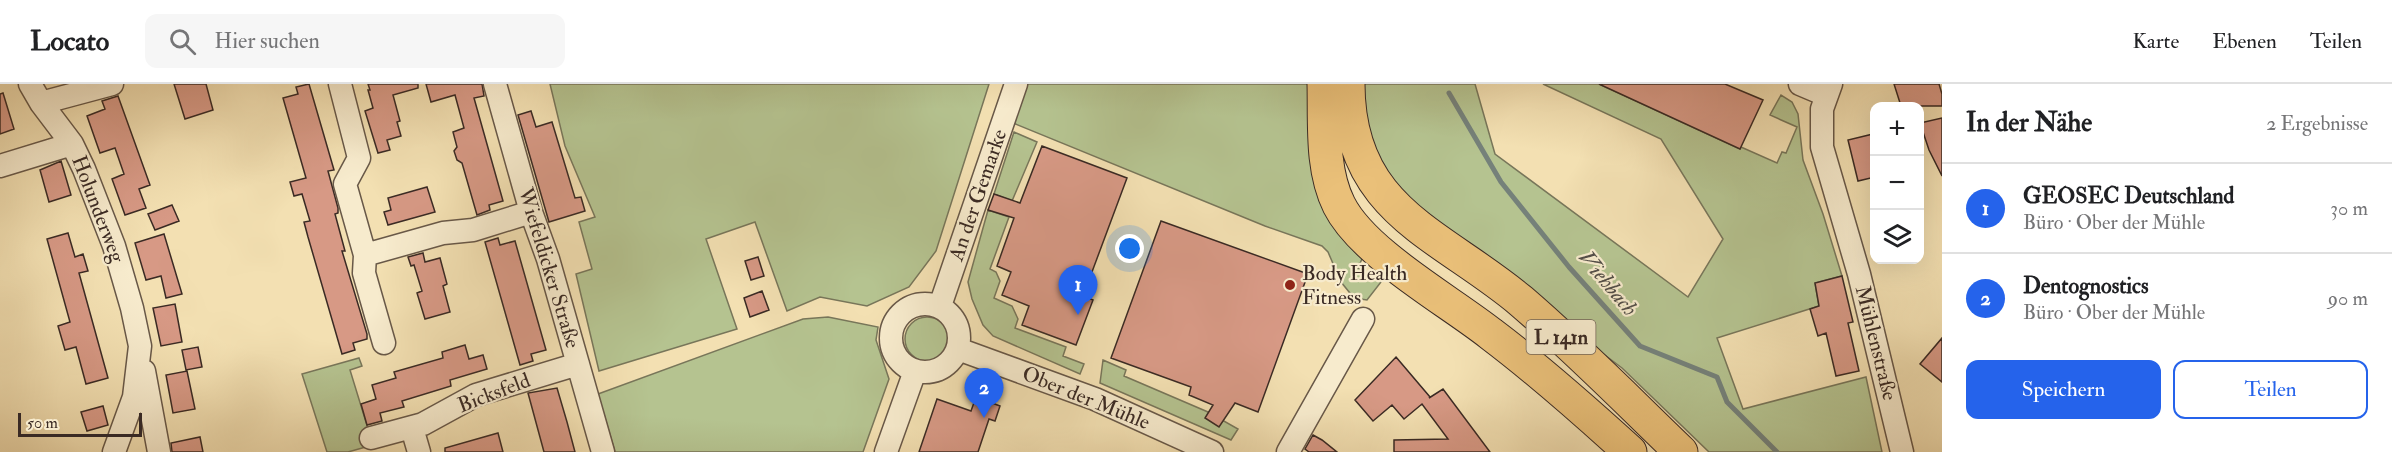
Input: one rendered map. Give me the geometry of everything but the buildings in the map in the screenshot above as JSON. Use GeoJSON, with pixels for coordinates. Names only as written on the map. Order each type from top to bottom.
{"type":"FeatureCollection","features":[{"type":"Feature","properties":{"kind":"highway","name":"L 141n"},"geometry":{"type":"LineString","coordinates":[[1324,84],[1326,152],[1333,191],[1346,218],[1358,233],[1400,268],[1530,364],[1630,452]]}},
{"type":"Feature","properties":{"kind":"highway","name":"L 141n"},"geometry":{"type":"LineString","coordinates":[[1348,84],[1351,126],[1365,163],[1384,194],[1424,232],[1519,300],[1577,351],[1680,452]]}},
{"type":"Feature","properties":{"kind":"street"},"geometry":{"type":"LineString","coordinates":[[36,94],[112,84]]}},
{"type":"Feature","properties":{"kind":"street"},"geometry":{"type":"LineString","coordinates":[[340,84],[359,158],[345,184],[365,255],[364,273],[384,343]]}},
{"type":"Feature","properties":{"kind":"street","name":"Wiefeldicker Straße"},"geometry":{"type":"LineString","coordinates":[[495,84],[603,452]]}},
{"type":"Feature","properties":{"kind":"street","name":"An der Gemarke"},"geometry":{"type":"LineString","coordinates":[[940,306],[1016,84]]}},
{"type":"Feature","properties":{"kind":"street","name":"Mühlenstraße"},"geometry":{"type":"LineString","coordinates":[[1800,84],[1828,90],[1821,126],[1822,147],[1858,273],[1902,452]]}},
{"type":"Feature","properties":{"kind":"street","name":"Holunderweg"},"geometry":{"type":"LineString","coordinates":[[36,94],[72,144],[114,246],[140,346],[159,452]]}},
{"type":"Feature","properties":{"kind":"street"},"geometry":{"type":"LineString","coordinates":[[0,166],[72,144]]}},
{"type":"Feature","properties":{"kind":"street"},"geometry":{"type":"LineString","coordinates":[[365,255],[443,233],[472,230],[531,212]]}},
{"type":"Feature","properties":{"kind":"street"},"geometry":{"type":"LineString","coordinates":[[923,304],[940,306],[956,324],[960,340],[958,348],[952,360],[943,367],[935,371],[915,371],[901,363],[895,356],[891,338],[892,326],[905,310],[914,306],[923,304]]}},
{"type":"Feature","properties":{"kind":"street"},"geometry":{"type":"LineString","coordinates":[[1288,452],[1364,319]]}},
{"type":"Feature","properties":{"kind":"street","name":"Holunderweg"},"geometry":{"type":"LineString","coordinates":[[114,452],[135,397],[140,346]]}},
{"type":"Feature","properties":{"kind":"street","name":"Ober der Mühle"},"geometry":{"type":"LineString","coordinates":[[958,348],[1095,399],[1212,452]]}},
{"type":"Feature","properties":{"kind":"street","name":"Bicksfeld"},"geometry":{"type":"LineString","coordinates":[[371,438],[423,424],[476,395],[578,364]]}},
{"type":"Feature","properties":{"kind":"street"},"geometry":{"type":"LineString","coordinates":[[886,452],[915,371]]}},
{"type":"Feature","properties":{"kind":"street"},"geometry":{"type":"LineString","coordinates":[[412,428],[419,452]]}},
{"type":"Feature","properties":{"kind":"green space"},"geometry":{"type":"Polygon","coordinates":[[[550,84],[989,84],[936,251],[909,287],[867,306],[820,297],[787,311],[755,222],[706,239],[737,329],[599,371],[576,274],[592,269],[579,222],[595,217],[565,146],[550,84]]]}},
{"type":"Feature","properties":{"kind":"green space"},"geometry":{"type":"Polygon","coordinates":[[[1027,84],[1316,84],[1365,252],[1358,268],[1381,282],[1367,300],[1354,298],[1341,282],[1328,252],[1322,246],[1265,226],[1013,123],[1027,84]]]}},
{"type":"Feature","properties":{"kind":"green space"},"geometry":{"type":"Polygon","coordinates":[[[1359,84],[1475,84],[1495,154],[1688,297],[1723,239],[1661,139],[1543,84],[1599,84],[1740,149],[1741,147],[1777,163],[1782,152],[1786,153],[1797,127],[1770,115],[1781,95],[1792,102],[1798,114],[1803,160],[1842,276],[1815,283],[1819,306],[1717,338],[1743,409],[1866,377],[1882,452],[1709,452],[1622,368],[1436,228],[1379,171],[1359,84]]]}},
{"type":"Feature","properties":{"kind":"green space"},"geometry":{"type":"Polygon","coordinates":[[[1014,132],[1037,142],[1012,201],[994,194],[1014,132]]]}},
{"type":"Feature","properties":{"kind":"green space"},"geometry":{"type":"Polygon","coordinates":[[[988,210],[1009,217],[990,269],[996,272],[1000,281],[994,298],[1012,306],[1018,319],[1015,328],[1066,347],[1063,356],[1084,364],[1080,374],[993,336],[983,325],[972,299],[968,282],[988,210]]]}},
{"type":"Feature","properties":{"kind":"green space"},"geometry":{"type":"Polygon","coordinates":[[[828,317],[878,327],[876,340],[889,379],[863,452],[615,452],[598,394],[803,319],[828,317]]]}},
{"type":"Feature","properties":{"kind":"green space"},"geometry":{"type":"Polygon","coordinates":[[[927,317],[936,318],[943,323],[948,330],[948,348],[943,355],[936,360],[927,361],[918,360],[911,355],[906,348],[905,339],[906,330],[911,323],[918,318],[927,317]]]}},
{"type":"Feature","properties":{"kind":"green space"},"geometry":{"type":"Polygon","coordinates":[[[359,358],[362,366],[350,370],[373,445],[348,452],[327,452],[302,374],[359,358]]]}},
{"type":"Feature","properties":{"kind":"green space"},"geometry":{"type":"Polygon","coordinates":[[[1103,360],[1126,370],[1124,376],[1208,412],[1238,429],[1231,440],[1100,383],[1103,360]]]}},
{"type":"Feature","properties":{"kind":"waterway","name":"Viehbach"},"geometry":{"type":"LineString","coordinates":[[1449,93],[1501,182],[1569,267],[1640,346],[1717,377],[1727,402],[1777,452]]}},
{"type":"Feature","properties":{"kind":"place","name":"Body Health Fitness"},"geometry":{"type":"Point","coordinates":[1290,285]}},
{"type":"Feature","properties":{"kind":"place","name":"GEOSEC Deutschland"},"geometry":{"type":"Point","coordinates":[1078,315]}},
{"type":"Feature","properties":{"kind":"place","name":"Dentognostics"},"geometry":{"type":"Point","coordinates":[984,418]}}]}
